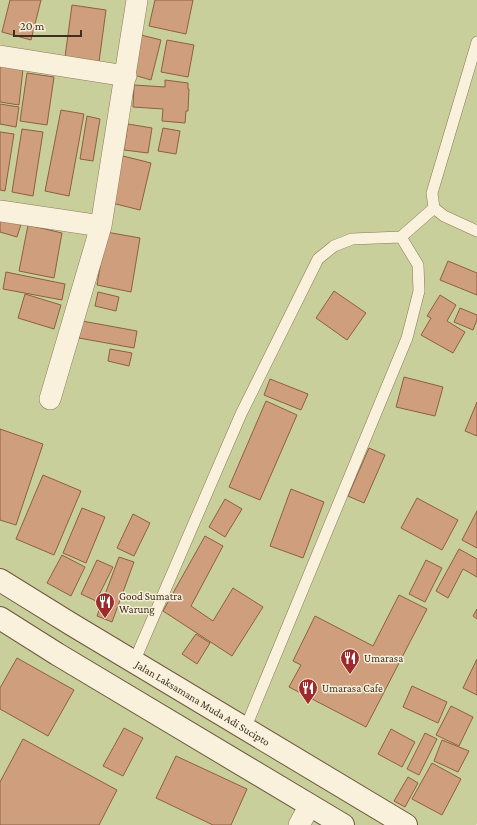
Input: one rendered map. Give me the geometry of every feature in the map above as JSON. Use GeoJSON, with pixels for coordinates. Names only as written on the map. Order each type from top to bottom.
{"type":"FeatureCollection","features":[{"type":"Feature","properties":{"kind":"main road","name":"Jalan Laksamana Muda Adi Sucipto"},"geometry":{"type":"LineString","coordinates":[[0,580],[406,825]]}},
{"type":"Feature","properties":{"kind":"main road"},"geometry":{"type":"LineString","coordinates":[[0,618],[57,654],[343,825]]}},
{"type":"Feature","properties":{"kind":"street"},"geometry":{"type":"LineString","coordinates":[[50,399],[101,226],[137,0]]}},
{"type":"Feature","properties":{"kind":"street"},"geometry":{"type":"LineString","coordinates":[[0,56],[126,76]]}},
{"type":"Feature","properties":{"kind":"street"},"geometry":{"type":"LineString","coordinates":[[0,211],[101,226]]}},
{"type":"Feature","properties":{"kind":"street"},"geometry":{"type":"LineString","coordinates":[[299,825],[310,805]]}},
{"type":"Feature","properties":{"kind":"lane"},"geometry":{"type":"LineString","coordinates":[[477,42],[432,193],[434,208],[444,216],[477,231]]}},
{"type":"Feature","properties":{"kind":"lane"},"geometry":{"type":"LineString","coordinates":[[134,662],[241,414],[318,259],[334,246],[352,239],[401,237],[434,208]]}},
{"type":"Feature","properties":{"kind":"lane"},"geometry":{"type":"LineString","coordinates":[[245,729],[407,338],[419,291],[418,265],[401,237]]}},
{"type":"Feature","properties":{"kind":"green space"},"geometry":{"type":"Polygon","coordinates":[[[0,0],[477,0],[476,825],[0,825],[0,0]]]}},
{"type":"Feature","properties":{"kind":"building"},"geometry":{"type":"Polygon","coordinates":[[[10,0],[41,0],[31,40],[2,32],[10,0]]]}},
{"type":"Feature","properties":{"kind":"building"},"geometry":{"type":"Polygon","coordinates":[[[155,0],[193,0],[186,34],[149,26],[155,0]]]}},
{"type":"Feature","properties":{"kind":"building"},"geometry":{"type":"Polygon","coordinates":[[[72,5],[106,10],[99,62],[65,57],[72,5]]]}},
{"type":"Feature","properties":{"kind":"building"},"geometry":{"type":"Polygon","coordinates":[[[137,34],[161,40],[151,80],[127,73],[137,34]]]}},
{"type":"Feature","properties":{"kind":"building"},"geometry":{"type":"Polygon","coordinates":[[[167,40],[194,45],[188,77],[161,72],[167,40]]]}},
{"type":"Feature","properties":{"kind":"building"},"geometry":{"type":"Polygon","coordinates":[[[0,66],[23,69],[19,105],[0,102],[0,66]]]}},
{"type":"Feature","properties":{"kind":"building"},"geometry":{"type":"Polygon","coordinates":[[[27,73],[54,77],[47,125],[20,121],[27,73]]]}},
{"type":"Feature","properties":{"kind":"building"},"geometry":{"type":"Polygon","coordinates":[[[165,80],[188,83],[188,111],[186,111],[185,123],[162,121],[163,109],[133,107],[134,85],[165,87],[165,80]]]}},
{"type":"Feature","properties":{"kind":"building"},"geometry":{"type":"Polygon","coordinates":[[[0,104],[19,107],[16,127],[0,124],[0,104]]]}},
{"type":"Feature","properties":{"kind":"building"},"geometry":{"type":"Polygon","coordinates":[[[61,110],[84,114],[69,196],[45,191],[61,110]]]}},
{"type":"Feature","properties":{"kind":"building"},"geometry":{"type":"Polygon","coordinates":[[[87,116],[100,119],[93,161],[80,159],[87,116]]]}},
{"type":"Feature","properties":{"kind":"building"},"geometry":{"type":"Polygon","coordinates":[[[128,124],[152,128],[148,153],[124,150],[128,124]]]}},
{"type":"Feature","properties":{"kind":"building"},"geometry":{"type":"Polygon","coordinates":[[[163,128],[180,131],[176,154],[158,151],[163,128]]]}},
{"type":"Feature","properties":{"kind":"building"},"geometry":{"type":"Polygon","coordinates":[[[22,129],[43,132],[33,196],[12,192],[22,129]]]}},
{"type":"Feature","properties":{"kind":"building"},"geometry":{"type":"Polygon","coordinates":[[[0,132],[14,134],[5,191],[0,190],[0,132]]]}},
{"type":"Feature","properties":{"kind":"building"},"geometry":{"type":"Polygon","coordinates":[[[123,156],[151,163],[140,210],[112,203],[123,156]]]}},
{"type":"Feature","properties":{"kind":"building"},"geometry":{"type":"Polygon","coordinates":[[[0,216],[23,218],[17,237],[0,232],[0,216]]]}},
{"type":"Feature","properties":{"kind":"building"},"geometry":{"type":"Polygon","coordinates":[[[28,225],[62,233],[54,278],[19,271],[28,225]]]}},
{"type":"Feature","properties":{"kind":"building"},"geometry":{"type":"Polygon","coordinates":[[[106,232],[140,238],[131,292],[97,285],[106,232]]]}},
{"type":"Feature","properties":{"kind":"building"},"geometry":{"type":"Polygon","coordinates":[[[448,261],[477,273],[477,295],[440,280],[448,261]]]}},
{"type":"Feature","properties":{"kind":"building"},"geometry":{"type":"Polygon","coordinates":[[[6,272],[65,284],[62,300],[3,289],[6,272]]]}},
{"type":"Feature","properties":{"kind":"building"},"geometry":{"type":"Polygon","coordinates":[[[334,291],[366,313],[347,340],[316,318],[334,291]]]}},
{"type":"Feature","properties":{"kind":"building"},"geometry":{"type":"Polygon","coordinates":[[[98,292],[119,297],[116,311],[95,306],[98,292]]]}},
{"type":"Feature","properties":{"kind":"building"},"geometry":{"type":"Polygon","coordinates":[[[25,294],[61,305],[54,329],[18,318],[25,294]]]}},
{"type":"Feature","properties":{"kind":"building"},"geometry":{"type":"Polygon","coordinates":[[[440,295],[456,305],[447,321],[465,332],[453,353],[421,335],[431,318],[427,316],[440,295]]]}},
{"type":"Feature","properties":{"kind":"building"},"geometry":{"type":"Polygon","coordinates":[[[460,308],[477,315],[477,320],[473,330],[454,322],[460,308]]]}},
{"type":"Feature","properties":{"kind":"building"},"geometry":{"type":"Polygon","coordinates":[[[82,321],[137,331],[134,348],[79,338],[82,321]]]}},
{"type":"Feature","properties":{"kind":"building"},"geometry":{"type":"Polygon","coordinates":[[[110,349],[132,353],[129,366],[108,361],[110,349]]]}},
{"type":"Feature","properties":{"kind":"building"},"geometry":{"type":"Polygon","coordinates":[[[404,377],[443,387],[435,416],[396,407],[404,377]]]}},
{"type":"Feature","properties":{"kind":"building"},"geometry":{"type":"Polygon","coordinates":[[[270,379],[308,394],[301,410],[264,395],[270,379]]]}},
{"type":"Feature","properties":{"kind":"building"},"geometry":{"type":"Polygon","coordinates":[[[266,401],[297,415],[260,500],[229,487],[266,401]]]}},
{"type":"Feature","properties":{"kind":"building"},"geometry":{"type":"Polygon","coordinates":[[[477,402],[477,436],[465,431],[477,402]]]}},
{"type":"Feature","properties":{"kind":"building"},"geometry":{"type":"Polygon","coordinates":[[[0,429],[43,444],[16,525],[0,520],[0,429]]]}},
{"type":"Feature","properties":{"kind":"building"},"geometry":{"type":"Polygon","coordinates":[[[369,448],[385,455],[364,503],[348,496],[369,448]]]}},
{"type":"Feature","properties":{"kind":"building"},"geometry":{"type":"Polygon","coordinates":[[[43,475],[81,491],[54,555],[16,539],[43,475]]]}},
{"type":"Feature","properties":{"kind":"building"},"geometry":{"type":"Polygon","coordinates":[[[291,489],[324,502],[303,558],[270,546],[291,489]]]}},
{"type":"Feature","properties":{"kind":"building"},"geometry":{"type":"Polygon","coordinates":[[[417,498],[458,520],[442,550],[401,528],[417,498]]]}},
{"type":"Feature","properties":{"kind":"building"},"geometry":{"type":"Polygon","coordinates":[[[225,499],[242,509],[225,537],[209,527],[225,499]]]}},
{"type":"Feature","properties":{"kind":"building"},"geometry":{"type":"Polygon","coordinates":[[[82,508],[105,517],[86,563],[63,553],[82,508]]]}},
{"type":"Feature","properties":{"kind":"building"},"geometry":{"type":"Polygon","coordinates":[[[477,511],[477,548],[462,540],[477,511]]]}},
{"type":"Feature","properties":{"kind":"building"},"geometry":{"type":"Polygon","coordinates":[[[133,514],[150,523],[134,556],[117,548],[133,514]]]}},
{"type":"Feature","properties":{"kind":"building"},"geometry":{"type":"Polygon","coordinates":[[[205,536],[223,546],[191,606],[213,621],[233,588],[263,607],[232,656],[163,611],[205,536]]]}},
{"type":"Feature","properties":{"kind":"building"},"geometry":{"type":"Polygon","coordinates":[[[459,549],[477,559],[477,577],[463,569],[448,598],[436,591],[459,549]]]}},
{"type":"Feature","properties":{"kind":"building"},"geometry":{"type":"Polygon","coordinates":[[[62,555],[85,567],[71,596],[47,583],[62,555]]]}},
{"type":"Feature","properties":{"kind":"building"},"geometry":{"type":"Polygon","coordinates":[[[119,557],[134,562],[112,622],[97,616],[119,557]]]}},
{"type":"Feature","properties":{"kind":"building"},"geometry":{"type":"Polygon","coordinates":[[[97,560],[113,567],[96,601],[81,594],[97,560]]]}},
{"type":"Feature","properties":{"kind":"building"},"geometry":{"type":"Polygon","coordinates":[[[426,560],[442,568],[425,602],[409,594],[426,560]]]}},
{"type":"Feature","properties":{"kind":"building"},"geometry":{"type":"Polygon","coordinates":[[[399,595],[427,609],[366,727],[289,687],[301,665],[293,661],[315,616],[373,646],[399,595]]]}},
{"type":"Feature","properties":{"kind":"building"},"geometry":{"type":"Polygon","coordinates":[[[477,609],[477,619],[473,616],[477,609]]]}},
{"type":"Feature","properties":{"kind":"building"},"geometry":{"type":"Polygon","coordinates":[[[196,634],[210,643],[197,664],[182,654],[196,634]]]}},
{"type":"Feature","properties":{"kind":"building"},"geometry":{"type":"Polygon","coordinates":[[[17,658],[74,690],[48,736],[0,709],[0,688],[17,658]]]}},
{"type":"Feature","properties":{"kind":"building"},"geometry":{"type":"Polygon","coordinates":[[[477,659],[477,695],[463,688],[477,659]]]}},
{"type":"Feature","properties":{"kind":"building"},"geometry":{"type":"Polygon","coordinates":[[[412,686],[447,702],[438,723],[403,707],[412,686]]]}},
{"type":"Feature","properties":{"kind":"building"},"geometry":{"type":"Polygon","coordinates":[[[451,706],[473,717],[459,746],[436,735],[451,706]]]}},
{"type":"Feature","properties":{"kind":"building"},"geometry":{"type":"Polygon","coordinates":[[[124,728],[143,738],[123,776],[103,766],[124,728]]]}},
{"type":"Feature","properties":{"kind":"building"},"geometry":{"type":"Polygon","coordinates":[[[391,729],[415,742],[402,767],[378,754],[391,729]]]}},
{"type":"Feature","properties":{"kind":"building"},"geometry":{"type":"Polygon","coordinates":[[[425,733],[437,739],[419,775],[407,769],[425,733]]]}},
{"type":"Feature","properties":{"kind":"building"},"geometry":{"type":"Polygon","coordinates":[[[23,739],[117,790],[99,825],[0,825],[0,782],[23,739]]]}},
{"type":"Feature","properties":{"kind":"building"},"geometry":{"type":"Polygon","coordinates":[[[442,740],[469,751],[458,772],[434,761],[442,740]]]}},
{"type":"Feature","properties":{"kind":"building"},"geometry":{"type":"Polygon","coordinates":[[[176,756],[247,789],[231,825],[213,825],[156,798],[176,756]]]}},
{"type":"Feature","properties":{"kind":"building"},"geometry":{"type":"Polygon","coordinates":[[[432,763],[461,779],[442,815],[412,799],[432,763]]]}},
{"type":"Feature","properties":{"kind":"building"},"geometry":{"type":"Polygon","coordinates":[[[408,777],[418,783],[405,807],[394,801],[408,777]]]}},
{"type":"Feature","properties":{"kind":"place","name":"Good Sumatra Warung"},"geometry":{"type":"Point","coordinates":[105,619]}},
{"type":"Feature","properties":{"kind":"place","name":"Umarasa"},"geometry":{"type":"Point","coordinates":[350,675]}},
{"type":"Feature","properties":{"kind":"place","name":"Umarasa Cafe"},"geometry":{"type":"Point","coordinates":[308,705]}}]}
